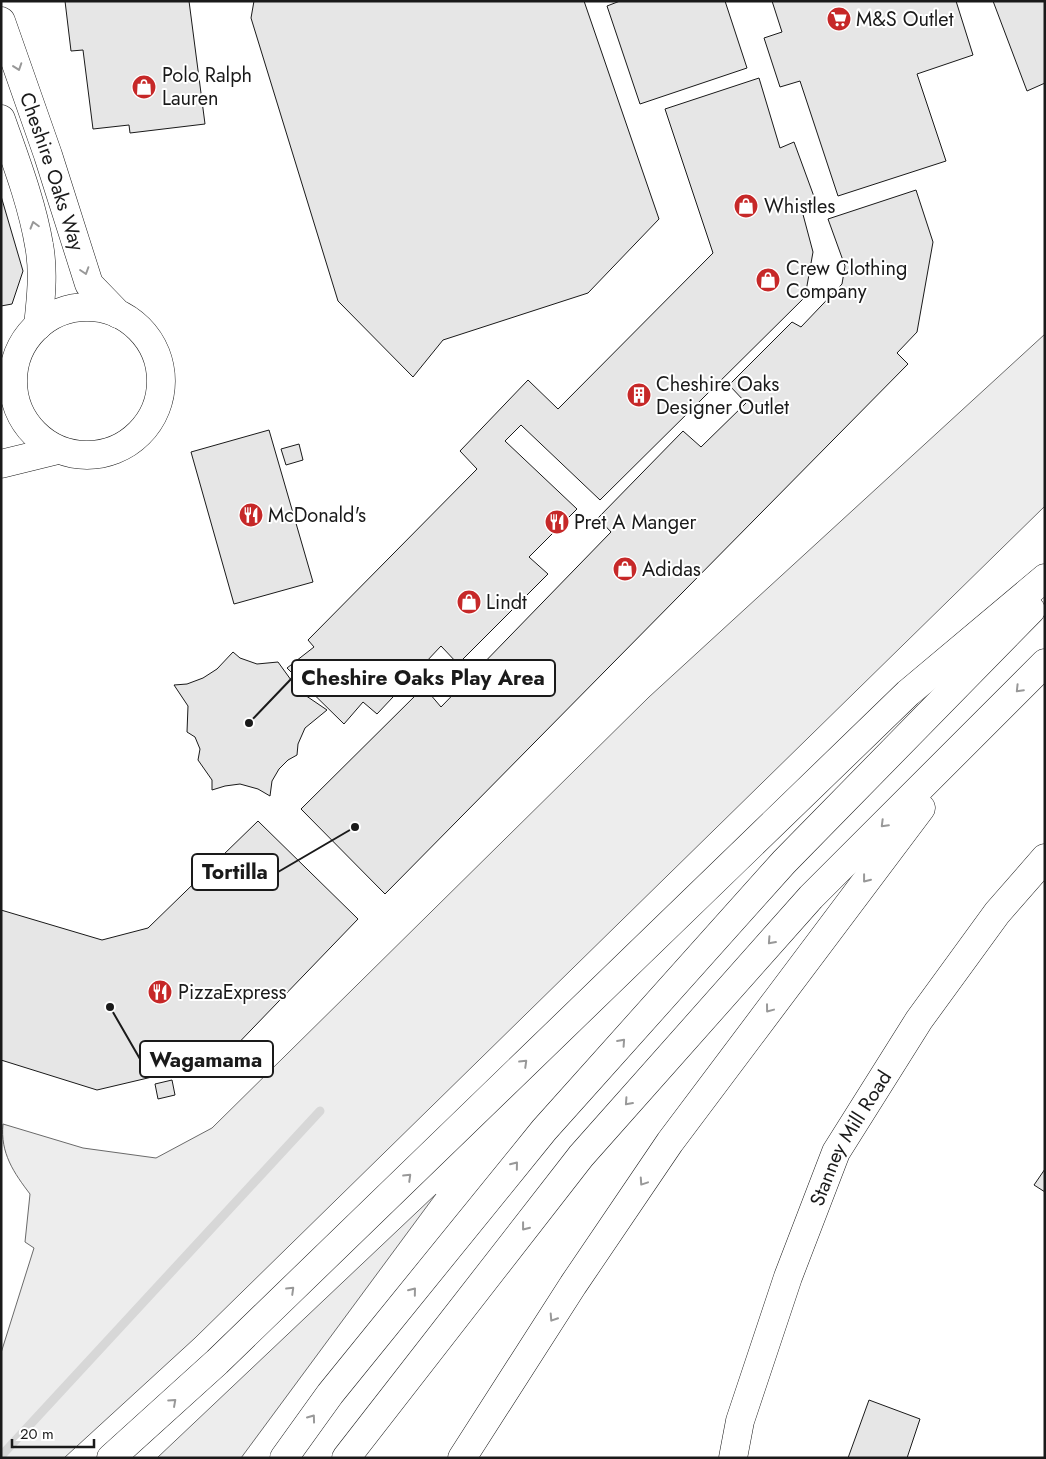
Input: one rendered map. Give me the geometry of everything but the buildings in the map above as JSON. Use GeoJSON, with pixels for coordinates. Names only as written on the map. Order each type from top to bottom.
{"type":"FeatureCollection","features":[{"type":"Feature","properties":{"kind":"main road","name":"Cheshire Oaks Way"},"geometry":{"type":"LineString","coordinates":[[1,21],[89,284],[118,314]]}},
{"type":"Feature","properties":{"kind":"main road","name":"Cheshire Oaks Way"},"geometry":{"type":"LineString","coordinates":[[1,119],[17,164],[39,245],[42,290],[38,326]]}},
{"type":"Feature","properties":{"kind":"main road"},"geometry":{"type":"LineString","coordinates":[[84,307],[103,309],[118,314],[143,333],[156,354],[161,377],[160,397],[155,411],[141,432],[120,448],[105,454],[88,456],[58,450],[42,441],[28,426],[16,405],[13,388],[8,378],[20,350],[38,326],[60,312],[84,307]]}},
{"type":"Feature","properties":{"kind":"main road"},"geometry":{"type":"LineString","coordinates":[[1,464],[58,450]]}},
{"type":"Feature","properties":{"kind":"main road"},"geometry":{"type":"LineString","coordinates":[[111,1458],[217,1362],[908,692],[1045,578]]}},
{"type":"Feature","properties":{"kind":"main road"},"geometry":{"type":"LineString","coordinates":[[284,1458],[330,1394],[544,1130],[784,862],[1045,596]]}},
{"type":"Feature","properties":{"kind":"main road"},"geometry":{"type":"LineString","coordinates":[[346,1458],[581,1156],[810,897],[1045,662]]}},
{"type":"Feature","properties":{"kind":"main road"},"geometry":{"type":"LineString","coordinates":[[462,1458],[573,1285],[670,1142],[863,882],[993,716]]}},
{"type":"Feature","properties":{"kind":"main road","name":"Stanney Mill Road"},"geometry":{"type":"LineString","coordinates":[[733,1458],[740,1421],[788,1277],[836,1152],[919,1020],[996,913],[1045,858]]}},
{"type":"Feature","properties":{"kind":"shaded area"},"geometry":{"type":"Polygon","coordinates":[[[1045,334],[1045,506],[195,1338],[64,1458],[1,1458],[1,1353],[34,1248],[25,1242],[30,1194],[9,1162],[4,1144],[3,1124],[83,1148],[156,1158],[212,1128],[649,697],[1045,334]]]}},
{"type":"Feature","properties":{"kind":"shaded area"},"geometry":{"type":"Polygon","coordinates":[[[436,1194],[241,1458],[157,1458],[436,1194]]]}},
{"type":"Feature","properties":{"kind":"waterway"},"geometry":{"type":"LineString","coordinates":[[1,1456],[320,1111]]}},
{"type":"Feature","properties":{"kind":"place","name":"M&S Outlet"},"geometry":{"type":"Point","coordinates":[839,19]}},
{"type":"Feature","properties":{"kind":"place","name":"Polo Ralph Lauren"},"geometry":{"type":"Point","coordinates":[144,87]}},
{"type":"Feature","properties":{"kind":"place","name":"Whistles"},"geometry":{"type":"Point","coordinates":[746,206]}},
{"type":"Feature","properties":{"kind":"place","name":"Crew Clothing Company"},"geometry":{"type":"Point","coordinates":[768,280]}},
{"type":"Feature","properties":{"kind":"place","name":"Cheshire Oaks Designer Outlet"},"geometry":{"type":"Point","coordinates":[639,395]}},
{"type":"Feature","properties":{"kind":"place","name":"McDonald's"},"geometry":{"type":"Point","coordinates":[251,515]}},
{"type":"Feature","properties":{"kind":"place","name":"Pret A Manger"},"geometry":{"type":"Point","coordinates":[557,522]}},
{"type":"Feature","properties":{"kind":"place","name":"Adidas"},"geometry":{"type":"Point","coordinates":[625,569]}},
{"type":"Feature","properties":{"kind":"place","name":"Lindt"},"geometry":{"type":"Point","coordinates":[469,602]}},
{"type":"Feature","properties":{"kind":"place","name":"Cheshire Oaks Play Area"},"geometry":{"type":"Point","coordinates":[249,723]}},
{"type":"Feature","properties":{"kind":"place","name":"Tortilla"},"geometry":{"type":"Point","coordinates":[355,827]}},
{"type":"Feature","properties":{"kind":"place","name":"PizzaExpress"},"geometry":{"type":"Point","coordinates":[160,992]}},
{"type":"Feature","properties":{"kind":"place","name":"Wagamama"},"geometry":{"type":"Point","coordinates":[110,1007]}}]}
